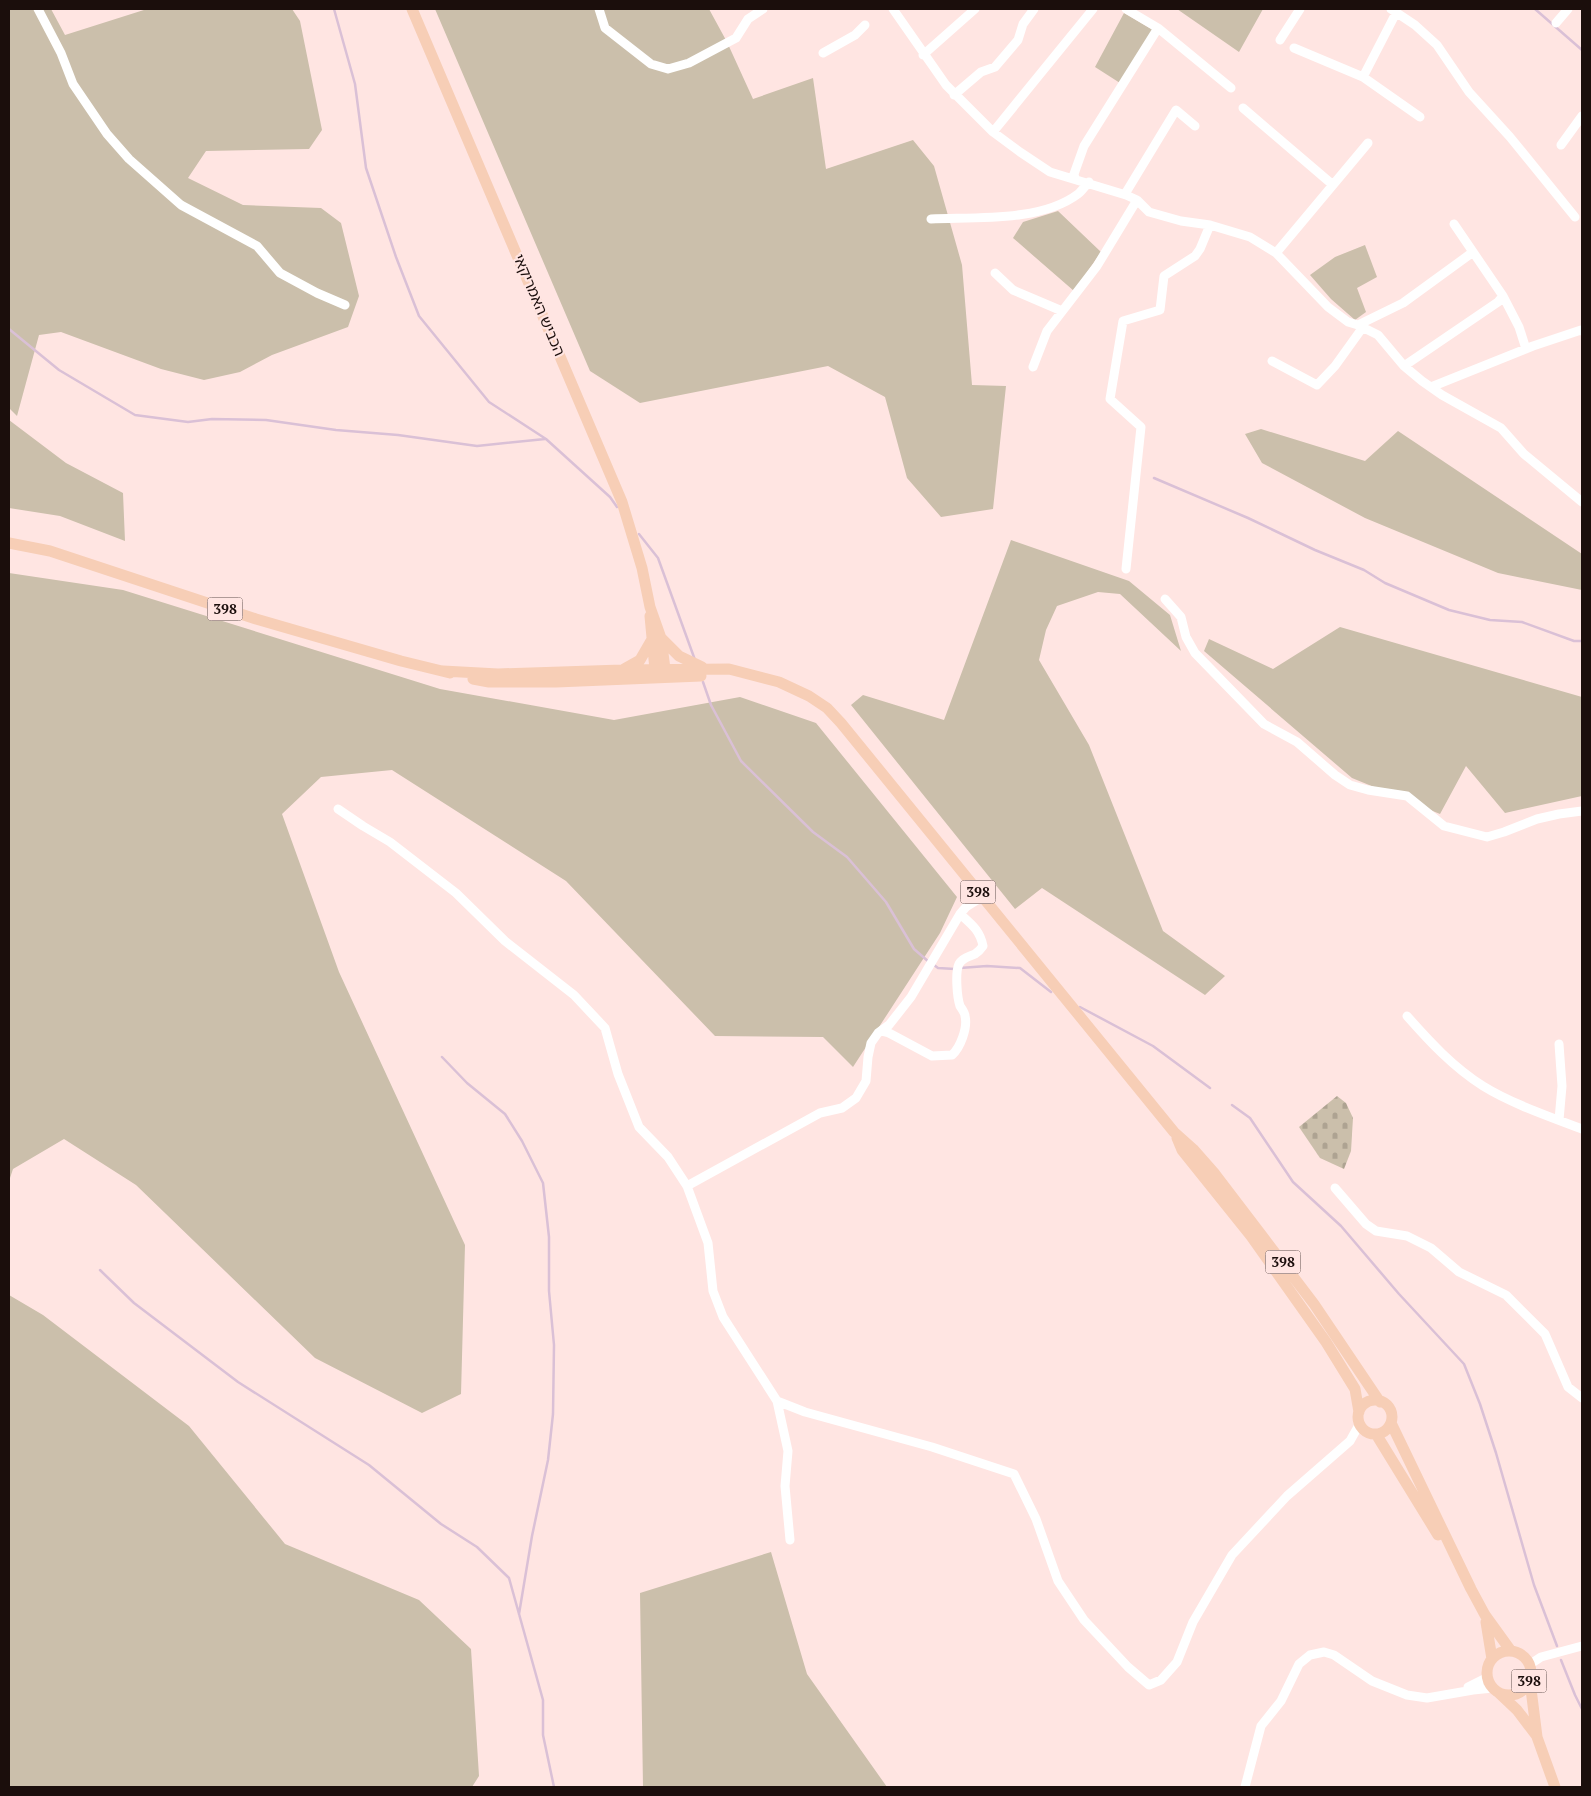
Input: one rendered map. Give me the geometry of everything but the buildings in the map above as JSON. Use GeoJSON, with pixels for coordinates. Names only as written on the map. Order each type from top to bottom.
{"type":"FeatureCollection","features":[{"type":"Feature","properties":{"kind":"main road","name":"הכביש האמריקאי"},"geometry":{"type":"LineString","coordinates":[[412,9],[609,468],[633,536],[656,640]]}},
{"type":"Feature","properties":{"kind":"main road","name":"398"},"geometry":{"type":"LineString","coordinates":[[9,543],[50,551],[256,619],[401,661],[443,670],[473,680],[489,682],[556,682],[660,672],[729,669],[779,682],[809,696],[827,708],[1174,1132],[1182,1150],[1309,1307],[1380,1402],[1390,1410],[1392,1416],[1391,1423],[1485,1615],[1511,1651],[1524,1657],[1530,1666],[1537,1736],[1555,1787]]}},
{"type":"Feature","properties":{"kind":"main road"},"geometry":{"type":"LineString","coordinates":[[656,640],[686,661],[709,669]]}},
{"type":"Feature","properties":{"kind":"main road"},"geometry":{"type":"LineString","coordinates":[[622,670],[640,660],[656,640]]}},
{"type":"Feature","properties":{"kind":"main road"},"geometry":{"type":"LineString","coordinates":[[656,640],[660,672]]}},
{"type":"Feature","properties":{"kind":"main road","name":"398"},"geometry":{"type":"LineString","coordinates":[[443,670],[498,674],[622,670],[763,678]]}},
{"type":"Feature","properties":{"kind":"main road","name":"398"},"geometry":{"type":"LineString","coordinates":[[1309,1307],[1326,1342],[1355,1389],[1359,1425]]}},
{"type":"Feature","properties":{"kind":"main road"},"geometry":{"type":"LineString","coordinates":[[1359,1412],[1367,1402],[1380,1402]]}},
{"type":"Feature","properties":{"kind":"main road"},"geometry":{"type":"LineString","coordinates":[[1359,1425],[1369,1434],[1376,1434],[1387,1429],[1391,1423]]}},
{"type":"Feature","properties":{"kind":"main road","name":"398"},"geometry":{"type":"LineString","coordinates":[[1376,1434],[1471,1589]]}},
{"type":"Feature","properties":{"kind":"main road","name":"398"},"geometry":{"type":"LineString","coordinates":[[1485,1615],[1492,1659]]}},
{"type":"Feature","properties":{"kind":"main road","name":"398"},"geometry":{"type":"LineString","coordinates":[[1511,1651],[1498,1654],[1492,1659],[1489,1664],[1488,1677],[1496,1690],[1517,1710],[1537,1736]]}},
{"type":"Feature","properties":{"kind":"main road","name":"398"},"geometry":{"type":"LineString","coordinates":[[1496,1690],[1513,1694],[1526,1688],[1530,1681]]}},
{"type":"Feature","properties":{"kind":"street"},"geometry":{"type":"LineString","coordinates":[[38,9],[61,53],[73,84],[107,134],[129,159],[182,205],[257,246],[280,272],[345,305]]}},
{"type":"Feature","properties":{"kind":"street"},"geometry":{"type":"LineString","coordinates":[[599,9],[605,28],[651,64],[668,69],[689,63],[736,38],[748,19],[763,9]]}},
{"type":"Feature","properties":{"kind":"street"},"geometry":{"type":"LineString","coordinates":[[893,9],[923,55],[954,95],[993,132],[1020,152],[1050,172],[1125,194],[1137,200],[1149,212],[1250,237],[1276,254],[1328,307],[1348,322],[1378,335],[1404,366],[1431,387],[1501,428],[1524,454],[1582,502]]}},
{"type":"Feature","properties":{"kind":"street"},"geometry":{"type":"LineString","coordinates":[[923,55],[975,9]]}},
{"type":"Feature","properties":{"kind":"street"},"geometry":{"type":"LineString","coordinates":[[954,95],[980,72],[995,67],[1018,40],[1023,24],[1034,9]]}},
{"type":"Feature","properties":{"kind":"street"},"geometry":{"type":"LineString","coordinates":[[993,132],[1093,9]]}},
{"type":"Feature","properties":{"kind":"street"},"geometry":{"type":"LineString","coordinates":[[1126,9],[1158,28],[1231,88]]}},
{"type":"Feature","properties":{"kind":"street"},"geometry":{"type":"LineString","coordinates":[[1280,40],[1300,9]]}},
{"type":"Feature","properties":{"kind":"street"},"geometry":{"type":"LineString","coordinates":[[1556,24],[1568,9]]}},
{"type":"Feature","properties":{"kind":"street"},"geometry":{"type":"LineString","coordinates":[[1363,77],[1393,11],[1415,25],[1437,45],[1469,92],[1510,137],[1575,217]]}},
{"type":"Feature","properties":{"kind":"street"},"geometry":{"type":"LineString","coordinates":[[823,54],[855,35],[865,25]]}},
{"type":"Feature","properties":{"kind":"street"},"geometry":{"type":"LineString","coordinates":[[1075,179],[1074,174],[1084,146],[1158,28]]}},
{"type":"Feature","properties":{"kind":"street"},"geometry":{"type":"LineString","coordinates":[[1294,48],[1363,77],[1420,117]]}},
{"type":"Feature","properties":{"kind":"street"},"geometry":{"type":"LineString","coordinates":[[1243,108],[1333,184]]}},
{"type":"Feature","properties":{"kind":"street"},"geometry":{"type":"LineString","coordinates":[[1125,194],[1176,110],[1194,126]]}},
{"type":"Feature","properties":{"kind":"street"},"geometry":{"type":"LineString","coordinates":[[1561,145],[1582,116]]}},
{"type":"Feature","properties":{"kind":"street"},"geometry":{"type":"LineString","coordinates":[[1276,254],[1368,143]]}},
{"type":"Feature","properties":{"kind":"street"},"geometry":{"type":"LineString","coordinates":[[932,219],[1023,215],[1050,208],[1079,194],[1089,182]]}},
{"type":"Feature","properties":{"kind":"street"},"geometry":{"type":"LineString","coordinates":[[1033,367],[1047,331],[1097,266],[1137,200]]}},
{"type":"Feature","properties":{"kind":"street"},"geometry":{"type":"LineString","coordinates":[[1454,224],[1503,296],[1519,326],[1526,349]]}},
{"type":"Feature","properties":{"kind":"street"},"geometry":{"type":"LineString","coordinates":[[1126,569],[1141,427],[1110,400],[1122,321],[1160,310],[1164,276],[1195,256],[1210,226]]}},
{"type":"Feature","properties":{"kind":"street"},"geometry":{"type":"LineString","coordinates":[[1272,361],[1317,385],[1335,366],[1360,326],[1403,303],[1474,252]]}},
{"type":"Feature","properties":{"kind":"street"},"geometry":{"type":"LineString","coordinates":[[995,274],[1013,290],[1062,311]]}},
{"type":"Feature","properties":{"kind":"street"},"geometry":{"type":"LineString","coordinates":[[1404,366],[1498,302],[1503,296]]}},
{"type":"Feature","properties":{"kind":"street"},"geometry":{"type":"LineString","coordinates":[[1431,387],[1526,349],[1580,330],[1582,331]]}},
{"type":"Feature","properties":{"kind":"street"},"geometry":{"type":"LineString","coordinates":[[1165,599],[1181,617],[1186,637],[1195,653],[1264,724],[1297,742],[1335,775],[1350,785],[1406,796],[1444,826],[1487,837],[1537,819],[1582,811]]}},
{"type":"Feature","properties":{"kind":"street"},"geometry":{"type":"LineString","coordinates":[[338,809],[390,842],[456,893],[505,941],[574,995],[605,1028],[618,1074],[639,1127],[668,1157],[687,1186],[708,1243],[713,1291],[723,1317],[777,1401],[788,1451],[785,1486],[790,1540]]}},
{"type":"Feature","properties":{"kind":"street"},"geometry":{"type":"LineString","coordinates":[[687,1186],[820,1113],[842,1108],[856,1098],[866,1082],[871,1043],[889,1025],[911,997],[960,914],[966,907],[982,897]]}},
{"type":"Feature","properties":{"kind":"street"},"geometry":{"type":"LineString","coordinates":[[881,1031],[889,1033],[932,1056],[952,1055],[958,1050],[965,1016],[959,1004],[958,969],[960,963],[965,958],[977,953],[983,946],[978,929],[960,914]]}},
{"type":"Feature","properties":{"kind":"street"},"geometry":{"type":"LineString","coordinates":[[1407,1016],[1434,1047],[1460,1070],[1484,1087],[1539,1113],[1582,1129]]}},
{"type":"Feature","properties":{"kind":"street"},"geometry":{"type":"LineString","coordinates":[[1559,1044],[1562,1086],[1559,1120]]}},
{"type":"Feature","properties":{"kind":"street"},"geometry":{"type":"LineString","coordinates":[[1335,1188],[1366,1224],[1376,1231],[1407,1236],[1431,1248],[1459,1272],[1506,1294],[1545,1334],[1568,1387],[1582,1398]]}},
{"type":"Feature","properties":{"kind":"street"},"geometry":{"type":"LineString","coordinates":[[777,1401],[805,1412],[932,1447],[1014,1474],[1036,1519],[1058,1580],[1084,1620],[1128,1667],[1149,1685],[1162,1680],[1177,1662],[1193,1622],[1232,1555],[1287,1496],[1350,1441],[1359,1425]]}},
{"type":"Feature","properties":{"kind":"street"},"geometry":{"type":"LineString","coordinates":[[1530,1666],[1541,1658],[1582,1646]]}},
{"type":"Feature","properties":{"kind":"street"},"geometry":{"type":"LineString","coordinates":[[1245,1787],[1261,1726],[1281,1701],[1299,1664],[1310,1655],[1324,1652],[1334,1655],[1372,1681],[1408,1695],[1427,1698],[1473,1690],[1496,1690]]}},
{"type":"Feature","properties":{"kind":"street"},"geometry":{"type":"LineString","coordinates":[[1408,1695],[1451,1692],[1474,1686],[1488,1677]]}},
{"type":"Feature","properties":{"kind":"green space"},"geometry":{"type":"Polygon","coordinates":[[[9,9],[51,9],[65,35],[147,9],[292,9],[300,21],[322,130],[309,149],[206,151],[188,178],[243,205],[321,208],[341,223],[359,296],[348,327],[272,355],[240,372],[204,380],[161,369],[61,332],[39,335],[17,416],[9,408],[9,9]]]}},
{"type":"Feature","properties":{"kind":"green space"},"geometry":{"type":"Polygon","coordinates":[[[435,9],[709,9],[727,42],[753,99],[813,78],[826,169],[913,140],[934,166],[962,265],[972,385],[1006,386],[993,509],[941,517],[907,478],[885,397],[828,366],[640,403],[590,371],[435,9]]]}},
{"type":"Feature","properties":{"kind":"green space"},"geometry":{"type":"Polygon","coordinates":[[[1177,9],[1263,9],[1239,52],[1177,9]]]}},
{"type":"Feature","properties":{"kind":"green space"},"geometry":{"type":"Polygon","coordinates":[[[1124,13],[1153,30],[1120,83],[1095,67],[1124,13]]]}},
{"type":"Feature","properties":{"kind":"green space"},"geometry":{"type":"Polygon","coordinates":[[[1058,211],[1101,252],[1074,291],[1013,238],[1023,222],[1058,211]]]}},
{"type":"Feature","properties":{"kind":"green space"},"geometry":{"type":"Polygon","coordinates":[[[1365,245],[1377,277],[1357,288],[1366,312],[1355,320],[1331,299],[1310,275],[1335,257],[1365,245]]]}},
{"type":"Feature","properties":{"kind":"green space"},"geometry":{"type":"Polygon","coordinates":[[[9,420],[66,463],[123,493],[125,541],[60,516],[9,508],[9,420]]]}},
{"type":"Feature","properties":{"kind":"green space"},"geometry":{"type":"Polygon","coordinates":[[[1261,429],[1365,461],[1398,431],[1582,554],[1582,590],[1498,573],[1365,518],[1262,463],[1245,434],[1261,429]]]}},
{"type":"Feature","properties":{"kind":"green space"},"geometry":{"type":"Polygon","coordinates":[[[1011,540],[1129,581],[1170,615],[1181,651],[1120,594],[1098,592],[1057,606],[1046,630],[1039,660],[1089,745],[1163,931],[1225,976],[1205,995],[1042,888],[1015,909],[851,705],[863,695],[944,720],[1011,540]]]}},
{"type":"Feature","properties":{"kind":"green space"},"geometry":{"type":"Polygon","coordinates":[[[9,573],[123,590],[440,689],[614,720],[740,697],[816,723],[957,897],[940,933],[853,1067],[823,1037],[715,1036],[566,881],[392,770],[321,777],[282,814],[339,972],[465,1245],[461,1394],[422,1413],[315,1358],[136,1185],[64,1139],[13,1169],[9,1181],[9,573]]]}},
{"type":"Feature","properties":{"kind":"green space"},"geometry":{"type":"Polygon","coordinates":[[[1340,627],[1582,697],[1582,796],[1505,813],[1466,766],[1440,814],[1352,778],[1204,651],[1209,639],[1273,669],[1340,627]]]}},
{"type":"Feature","properties":{"kind":"green space"},"geometry":{"type":"Polygon","coordinates":[[[1337,1096],[1346,1103],[1353,1118],[1351,1151],[1344,1169],[1320,1158],[1299,1127],[1337,1096]]]}},
{"type":"Feature","properties":{"kind":"green space"},"geometry":{"type":"Polygon","coordinates":[[[9,1295],[43,1315],[189,1426],[285,1544],[419,1600],[471,1649],[479,1776],[472,1787],[9,1787],[9,1295]]]}},
{"type":"Feature","properties":{"kind":"green space"},"geometry":{"type":"Polygon","coordinates":[[[771,1552],[807,1674],[887,1787],[643,1787],[640,1593],[771,1552]]]}},
{"type":"Feature","properties":{"kind":"waterway"},"geometry":{"type":"LineString","coordinates":[[334,9],[355,84],[366,168],[396,257],[419,316],[489,402],[546,439],[610,497],[617,507]]}},
{"type":"Feature","properties":{"kind":"waterway"},"geometry":{"type":"LineString","coordinates":[[1535,9],[1582,50]]}},
{"type":"Feature","properties":{"kind":"waterway"},"geometry":{"type":"LineString","coordinates":[[9,329],[59,370],[135,415],[188,422],[212,419],[266,420],[477,446],[545,439]]}},
{"type":"Feature","properties":{"kind":"waterway"},"geometry":{"type":"LineString","coordinates":[[1154,478],[1248,518],[1315,550],[1364,570],[1385,583],[1449,610],[1490,620],[1522,622],[1574,641],[1582,641]]}},
{"type":"Feature","properties":{"kind":"waterway"},"geometry":{"type":"LineString","coordinates":[[639,534],[658,558],[695,660]]}},
{"type":"Feature","properties":{"kind":"waterway"},"geometry":{"type":"LineString","coordinates":[[703,682],[711,705],[741,761],[813,832],[847,857],[886,902],[914,949],[929,962]]}},
{"type":"Feature","properties":{"kind":"waterway"},"geometry":{"type":"LineString","coordinates":[[934,965],[938,968],[955,969]]}},
{"type":"Feature","properties":{"kind":"waterway"},"geometry":{"type":"LineString","coordinates":[[960,968],[987,966],[1020,968],[1051,992]]}},
{"type":"Feature","properties":{"kind":"waterway"},"geometry":{"type":"LineString","coordinates":[[1080,1007],[1153,1046],[1210,1088]]}},
{"type":"Feature","properties":{"kind":"waterway"},"geometry":{"type":"LineString","coordinates":[[442,1057],[467,1083],[505,1114],[522,1141],[543,1183],[549,1237],[549,1291],[554,1345],[553,1414],[548,1460],[532,1536],[519,1614]]}},
{"type":"Feature","properties":{"kind":"waterway"},"geometry":{"type":"LineString","coordinates":[[1232,1105],[1250,1118],[1293,1182],[1341,1226],[1399,1294],[1464,1364],[1480,1404],[1496,1453],[1534,1585],[1557,1646]]}},
{"type":"Feature","properties":{"kind":"waterway"},"geometry":{"type":"LineString","coordinates":[[100,1270],[134,1303],[238,1382],[369,1465],[441,1524],[477,1547],[509,1578],[543,1700],[543,1735],[554,1787]]}},
{"type":"Feature","properties":{"kind":"waterway"},"geometry":{"type":"LineString","coordinates":[[1561,1660],[1582,1709]]}}]}
